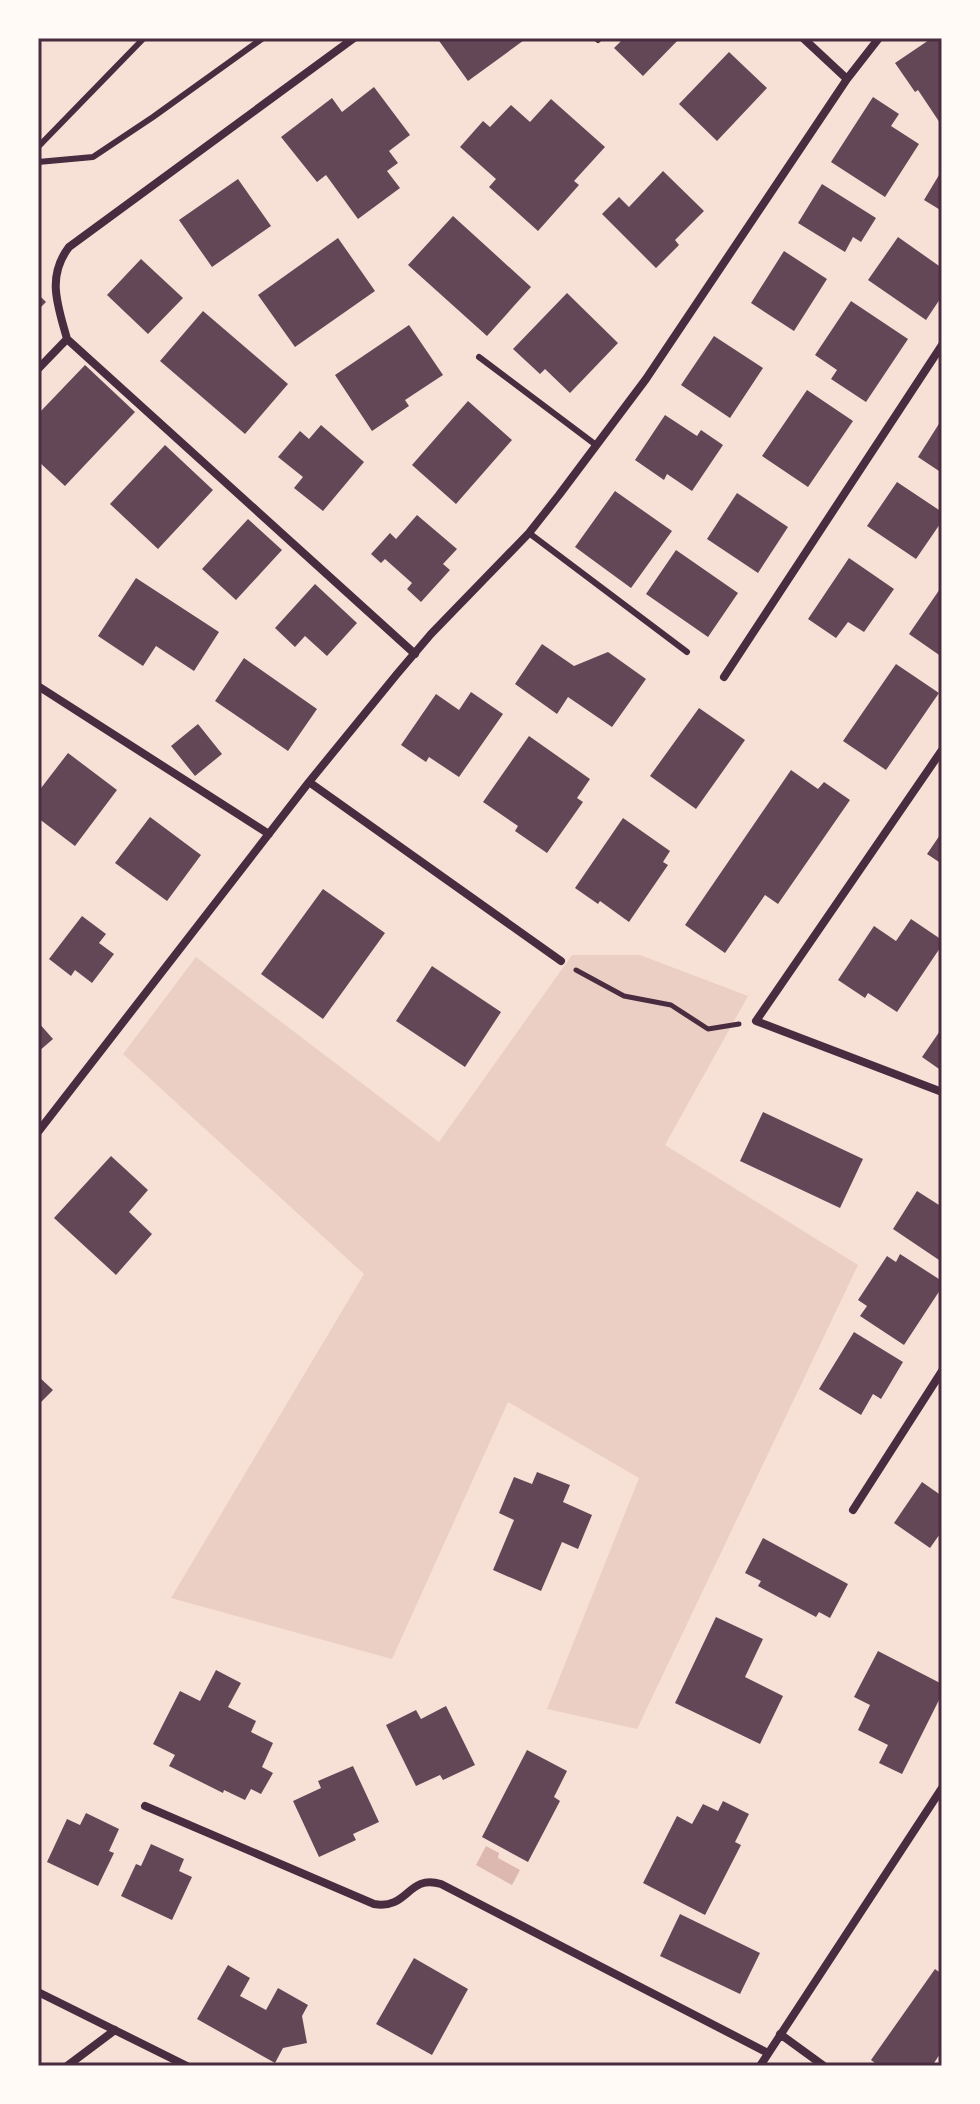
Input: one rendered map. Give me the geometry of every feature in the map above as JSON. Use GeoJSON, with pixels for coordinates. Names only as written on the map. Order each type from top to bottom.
{"type":"FeatureCollection","features":[{"type":"Feature","properties":{"kind":"street"},"geometry":{"type":"LineString","coordinates":[[354,38],[69,247],[61,256],[55,278],[57,300],[67,339],[415,654]]}},
{"type":"Feature","properties":{"kind":"street"},"geometry":{"type":"LineString","coordinates":[[803,38],[847,79]]}},
{"type":"Feature","properties":{"kind":"street"},"geometry":{"type":"LineString","coordinates":[[38,1132],[309,782],[415,654],[529,533],[646,379],[847,79],[879,38]]}},
{"type":"Feature","properties":{"kind":"street"},"geometry":{"type":"LineString","coordinates":[[38,369],[67,339]]}},
{"type":"Feature","properties":{"kind":"street"},"geometry":{"type":"LineString","coordinates":[[724,677],[942,345]]}},
{"type":"Feature","properties":{"kind":"street"},"geometry":{"type":"LineString","coordinates":[[38,686],[269,834]]}},
{"type":"Feature","properties":{"kind":"street"},"geometry":{"type":"LineString","coordinates":[[942,750],[756,1021],[942,1092]]}},
{"type":"Feature","properties":{"kind":"street"},"geometry":{"type":"LineString","coordinates":[[309,782],[561,961]]}},
{"type":"Feature","properties":{"kind":"street"},"geometry":{"type":"LineString","coordinates":[[853,1510],[942,1371]]}},
{"type":"Feature","properties":{"kind":"street"},"geometry":{"type":"LineString","coordinates":[[760,2066],[942,1788]]}},
{"type":"Feature","properties":{"kind":"street"},"geometry":{"type":"LineString","coordinates":[[145,1806],[374,1904],[384,1906],[393,1903],[423,1882],[441,1884],[768,2053]]}},
{"type":"Feature","properties":{"kind":"street"},"geometry":{"type":"LineString","coordinates":[[38,1992],[187,2066]]}},
{"type":"Feature","properties":{"kind":"street"},"geometry":{"type":"LineString","coordinates":[[67,2066],[115,2030]]}},
{"type":"Feature","properties":{"kind":"street"},"geometry":{"type":"LineString","coordinates":[[780,2034],[824,2066]]}},
{"type":"Feature","properties":{"kind":"lane"},"geometry":{"type":"LineString","coordinates":[[38,147],[144,38]]}},
{"type":"Feature","properties":{"kind":"lane"},"geometry":{"type":"LineString","coordinates":[[38,162],[93,157],[263,38]]}},
{"type":"Feature","properties":{"kind":"lane"},"geometry":{"type":"LineString","coordinates":[[479,357],[596,445]]}},
{"type":"Feature","properties":{"kind":"lane"},"geometry":{"type":"LineString","coordinates":[[529,533],[687,652]]}},
{"type":"Feature","properties":{"kind":"path"},"geometry":{"type":"LineString","coordinates":[[561,961],[624,996],[671,1005],[708,1029],[756,1021]]}},
{"type":"Feature","properties":{"kind":"shaded area"},"geometry":{"type":"Polygon","coordinates":[[[572,955],[640,955],[748,996],[665,1145],[858,1265],[637,1729],[547,1709],[639,1478],[508,1402],[392,1659],[171,1598],[364,1274],[123,1054],[196,957],[439,1142],[572,955]]]}},
{"type":"Feature","properties":{"kind":"shaded area"},"geometry":{"type":"Polygon","coordinates":[[[486,1846],[499,1853],[498,1858],[520,1870],[512,1885],[476,1865],[486,1846]]]}},
{"type":"Feature","properties":{"kind":"building"},"geometry":{"type":"Polygon","coordinates":[[[437,38],[527,38],[468,81],[437,38]]]}},
{"type":"Feature","properties":{"kind":"building"},"geometry":{"type":"Polygon","coordinates":[[[618,38],[680,38],[643,76],[614,48],[621,41],[618,38]]]}},
{"type":"Feature","properties":{"kind":"building"},"geometry":{"type":"Polygon","coordinates":[[[932,38],[942,38],[942,126],[895,63],[932,38]]]}},
{"type":"Feature","properties":{"kind":"building"},"geometry":{"type":"Polygon","coordinates":[[[729,52],[767,88],[717,141],[679,104],[729,52]]]}},
{"type":"Feature","properties":{"kind":"building"},"geometry":{"type":"Polygon","coordinates":[[[374,87],[410,135],[389,151],[398,163],[387,171],[400,188],[358,219],[326,175],[317,182],[281,137],[332,98],[342,112],[374,87]]]}},
{"type":"Feature","properties":{"kind":"building"},"geometry":{"type":"Polygon","coordinates":[[[873,97],[899,114],[891,126],[919,144],[885,197],[831,162],[873,97]]]}},
{"type":"Feature","properties":{"kind":"building"},"geometry":{"type":"Polygon","coordinates":[[[551,99],[605,147],[574,181],[579,185],[538,231],[489,187],[496,179],[460,147],[483,121],[490,127],[511,105],[530,122],[551,99]]]}},
{"type":"Feature","properties":{"kind":"building"},"geometry":{"type":"Polygon","coordinates":[[[942,170],[942,211],[924,200],[942,170]]]}},
{"type":"Feature","properties":{"kind":"building"},"geometry":{"type":"Polygon","coordinates":[[[663,171],[704,211],[675,240],[679,245],[656,268],[602,214],[619,197],[629,207],[663,171]]]}},
{"type":"Feature","properties":{"kind":"building"},"geometry":{"type":"Polygon","coordinates":[[[238,179],[271,226],[212,267],[179,220],[238,179]]]}},
{"type":"Feature","properties":{"kind":"building"},"geometry":{"type":"Polygon","coordinates":[[[822,184],[876,218],[861,242],[853,237],[845,252],[798,223],[822,184]]]}},
{"type":"Feature","properties":{"kind":"building"},"geometry":{"type":"Polygon","coordinates":[[[453,216],[531,287],[487,336],[408,265],[453,216]]]}},
{"type":"Feature","properties":{"kind":"building"},"geometry":{"type":"Polygon","coordinates":[[[898,237],[942,268],[942,296],[926,320],[868,280],[898,237]]]}},
{"type":"Feature","properties":{"kind":"building"},"geometry":{"type":"Polygon","coordinates":[[[338,238],[375,291],[295,347],[258,295],[338,238]]]}},
{"type":"Feature","properties":{"kind":"building"},"geometry":{"type":"Polygon","coordinates":[[[784,251],[827,279],[794,331],[751,303],[784,251]]]}},
{"type":"Feature","properties":{"kind":"building"},"geometry":{"type":"Polygon","coordinates":[[[141,259],[183,298],[148,334],[107,295],[141,259]]]}},
{"type":"Feature","properties":{"kind":"building"},"geometry":{"type":"Polygon","coordinates":[[[567,293],[618,343],[570,393],[545,369],[540,374],[513,349],[567,293]]]}},
{"type":"Feature","properties":{"kind":"building"},"geometry":{"type":"Polygon","coordinates":[[[38,294],[46,302],[38,310],[38,294]]]}},
{"type":"Feature","properties":{"kind":"building"},"geometry":{"type":"Polygon","coordinates":[[[851,301],[908,339],[866,402],[831,379],[837,370],[815,355],[851,301]]]}},
{"type":"Feature","properties":{"kind":"building"},"geometry":{"type":"Polygon","coordinates":[[[203,311],[288,384],[245,434],[160,361],[203,311]]]}},
{"type":"Feature","properties":{"kind":"building"},"geometry":{"type":"Polygon","coordinates":[[[409,325],[443,375],[405,400],[409,406],[372,431],[335,375],[409,325]]]}},
{"type":"Feature","properties":{"kind":"building"},"geometry":{"type":"Polygon","coordinates":[[[714,336],[763,368],[730,418],[681,385],[714,336]]]}},
{"type":"Feature","properties":{"kind":"building"},"geometry":{"type":"Polygon","coordinates":[[[85,365],[135,412],[65,486],[38,461],[38,409],[41,411],[85,365]]]}},
{"type":"Feature","properties":{"kind":"building"},"geometry":{"type":"Polygon","coordinates":[[[807,390],[853,421],[808,487],[762,456],[807,390]]]}},
{"type":"Feature","properties":{"kind":"building"},"geometry":{"type":"Polygon","coordinates":[[[468,401],[512,440],[456,504],[412,465],[468,401]]]}},
{"type":"Feature","properties":{"kind":"building"},"geometry":{"type":"Polygon","coordinates":[[[665,415],[697,436],[701,430],[723,445],[692,491],[667,474],[664,480],[635,460],[665,415]]]}},
{"type":"Feature","properties":{"kind":"building"},"geometry":{"type":"Polygon","coordinates":[[[942,419],[942,473],[918,457],[942,419]]]}},
{"type":"Feature","properties":{"kind":"building"},"geometry":{"type":"Polygon","coordinates":[[[321,425],[364,462],[323,511],[294,488],[303,477],[278,457],[300,431],[309,439],[321,425]]]}},
{"type":"Feature","properties":{"kind":"building"},"geometry":{"type":"Polygon","coordinates":[[[165,445],[213,490],[158,549],[110,504],[165,445]]]}},
{"type":"Feature","properties":{"kind":"building"},"geometry":{"type":"Polygon","coordinates":[[[897,482],[942,512],[942,521],[916,559],[867,526],[897,482]]]}},
{"type":"Feature","properties":{"kind":"building"},"geometry":{"type":"Polygon","coordinates":[[[615,491],[672,531],[631,588],[575,547],[615,491]]]}},
{"type":"Feature","properties":{"kind":"building"},"geometry":{"type":"Polygon","coordinates":[[[737,493],[788,527],[758,573],[707,539],[737,493]]]}},
{"type":"Feature","properties":{"kind":"building"},"geometry":{"type":"Polygon","coordinates":[[[417,515],[457,549],[443,564],[450,570],[421,602],[407,589],[412,583],[385,559],[381,563],[371,554],[390,533],[396,539],[417,515]]]}},
{"type":"Feature","properties":{"kind":"building"},"geometry":{"type":"Polygon","coordinates":[[[248,519],[282,550],[236,600],[202,569],[248,519]]]}},
{"type":"Feature","properties":{"kind":"building"},"geometry":{"type":"Polygon","coordinates":[[[676,550],[738,593],[708,637],[646,594],[676,550]]]}},
{"type":"Feature","properties":{"kind":"building"},"geometry":{"type":"Polygon","coordinates":[[[849,558],[894,589],[864,632],[848,622],[836,638],[808,619],[849,558]]]}},
{"type":"Feature","properties":{"kind":"building"},"geometry":{"type":"Polygon","coordinates":[[[136,578],[219,632],[194,671],[156,646],[143,666],[98,636],[136,578]]]}},
{"type":"Feature","properties":{"kind":"building"},"geometry":{"type":"Polygon","coordinates":[[[315,584],[357,623],[327,656],[305,636],[295,647],[275,628],[315,584]]]}},
{"type":"Feature","properties":{"kind":"building"},"geometry":{"type":"Polygon","coordinates":[[[942,586],[942,657],[909,634],[942,586]]]}},
{"type":"Feature","properties":{"kind":"building"},"geometry":{"type":"Polygon","coordinates":[[[542,644],[574,666],[608,652],[646,679],[612,727],[568,697],[557,714],[515,684],[542,644]]]}},
{"type":"Feature","properties":{"kind":"building"},"geometry":{"type":"Polygon","coordinates":[[[244,658],[317,709],[288,751],[215,701],[244,658]]]}},
{"type":"Feature","properties":{"kind":"building"},"geometry":{"type":"Polygon","coordinates":[[[896,664],[939,693],[886,770],[843,741],[896,664]]]}},
{"type":"Feature","properties":{"kind":"building"},"geometry":{"type":"Polygon","coordinates":[[[471,692],[503,714],[459,777],[429,757],[426,762],[401,745],[436,694],[459,710],[471,692]]]}},
{"type":"Feature","properties":{"kind":"building"},"geometry":{"type":"Polygon","coordinates":[[[699,708],[745,740],[696,809],[650,776],[699,708]]]}},
{"type":"Feature","properties":{"kind":"building"},"geometry":{"type":"Polygon","coordinates":[[[198,724],[222,754],[195,776],[171,746],[198,724]]]}},
{"type":"Feature","properties":{"kind":"building"},"geometry":{"type":"Polygon","coordinates":[[[529,736],[590,779],[577,798],[583,802],[547,853],[515,831],[518,826],[483,802],[529,736]]]}},
{"type":"Feature","properties":{"kind":"building"},"geometry":{"type":"Polygon","coordinates":[[[68,753],[117,790],[75,846],[38,818],[38,792],[68,753]]]}},
{"type":"Feature","properties":{"kind":"building"},"geometry":{"type":"Polygon","coordinates":[[[791,770],[818,789],[824,782],[850,800],[778,904],[765,895],[725,953],[685,925],[791,770]]]}},
{"type":"Feature","properties":{"kind":"building"},"geometry":{"type":"Polygon","coordinates":[[[150,817],[201,855],[167,901],[115,863],[150,817]]]}},
{"type":"Feature","properties":{"kind":"building"},"geometry":{"type":"Polygon","coordinates":[[[623,818],[670,851],[663,862],[668,865],[629,922],[575,888],[623,818]]]}},
{"type":"Feature","properties":{"kind":"building"},"geometry":{"type":"Polygon","coordinates":[[[942,832],[942,864],[927,854],[942,832]]]}},
{"type":"Feature","properties":{"kind":"building"},"geometry":{"type":"Polygon","coordinates":[[[323,889],[385,933],[323,1019],[261,974],[323,889]]]}},
{"type":"Feature","properties":{"kind":"building"},"geometry":{"type":"Polygon","coordinates":[[[82,916],[106,934],[99,943],[114,954],[92,983],[75,970],[71,976],[49,959],[82,916]]]}},
{"type":"Feature","properties":{"kind":"building"},"geometry":{"type":"Polygon","coordinates":[[[911,919],[942,940],[942,945],[897,1012],[868,993],[865,998],[838,980],[874,926],[896,941],[911,919]]]}},
{"type":"Feature","properties":{"kind":"building"},"geometry":{"type":"Polygon","coordinates":[[[432,966],[501,1012],[465,1067],[396,1021],[432,966]]]}},
{"type":"Feature","properties":{"kind":"building"},"geometry":{"type":"Polygon","coordinates":[[[38,1022],[53,1039],[38,1052],[38,1022]]]}},
{"type":"Feature","properties":{"kind":"building"},"geometry":{"type":"Polygon","coordinates":[[[942,1028],[942,1071],[922,1057],[942,1028]]]}},
{"type":"Feature","properties":{"kind":"building"},"geometry":{"type":"Polygon","coordinates":[[[763,1112],[863,1159],[840,1208],[740,1161],[763,1112]]]}},
{"type":"Feature","properties":{"kind":"building"},"geometry":{"type":"Polygon","coordinates":[[[111,1156],[148,1190],[129,1212],[152,1234],[116,1275],[54,1218],[111,1156]]]}},
{"type":"Feature","properties":{"kind":"building"},"geometry":{"type":"Polygon","coordinates":[[[917,1191],[939,1205],[942,1199],[942,1262],[893,1229],[917,1191]]]}},
{"type":"Feature","properties":{"kind":"building"},"geometry":{"type":"Polygon","coordinates":[[[900,1254],[942,1281],[942,1287],[904,1345],[860,1316],[867,1306],[858,1300],[887,1256],[896,1262],[900,1254]]]}},
{"type":"Feature","properties":{"kind":"building"},"geometry":{"type":"Polygon","coordinates":[[[854,1332],[903,1362],[881,1399],[873,1394],[861,1415],[819,1389],[854,1332]]]}},
{"type":"Feature","properties":{"kind":"building"},"geometry":{"type":"Polygon","coordinates":[[[38,1376],[53,1390],[38,1405],[38,1376]]]}},
{"type":"Feature","properties":{"kind":"building"},"geometry":{"type":"Polygon","coordinates":[[[537,1472],[570,1485],[563,1502],[592,1515],[578,1549],[562,1542],[541,1591],[493,1570],[514,1520],[499,1513],[514,1477],[532,1484],[537,1472]]]}},
{"type":"Feature","properties":{"kind":"building"},"geometry":{"type":"Polygon","coordinates":[[[922,1482],[942,1496],[942,1531],[930,1548],[894,1523],[922,1482]]]}},
{"type":"Feature","properties":{"kind":"building"},"geometry":{"type":"Polygon","coordinates":[[[763,1538],[848,1584],[830,1618],[819,1612],[816,1617],[758,1586],[761,1581],[745,1573],[763,1538]]]}},
{"type":"Feature","properties":{"kind":"building"},"geometry":{"type":"Polygon","coordinates":[[[716,1617],[763,1639],[745,1677],[783,1696],[760,1744],[675,1703],[716,1617]]]}},
{"type":"Feature","properties":{"kind":"building"},"geometry":{"type":"Polygon","coordinates":[[[878,1651],[942,1684],[942,1694],[902,1774],[879,1763],[888,1745],[858,1730],[870,1705],[854,1697],[878,1651]]]}},
{"type":"Feature","properties":{"kind":"building"},"geometry":{"type":"Polygon","coordinates":[[[216,1670],[241,1683],[228,1707],[256,1721],[251,1732],[273,1743],[262,1767],[273,1773],[261,1794],[251,1789],[245,1800],[224,1790],[223,1793],[169,1766],[175,1755],[153,1744],[180,1691],[200,1701],[216,1670]]]}},
{"type":"Feature","properties":{"kind":"building"},"geometry":{"type":"Polygon","coordinates":[[[446,1706],[475,1765],[443,1780],[440,1775],[416,1786],[386,1725],[416,1710],[421,1719],[446,1706]]]}},
{"type":"Feature","properties":{"kind":"building"},"geometry":{"type":"Polygon","coordinates":[[[527,1750],[567,1771],[554,1797],[560,1801],[528,1862],[482,1837],[527,1750]]]}},
{"type":"Feature","properties":{"kind":"building"},"geometry":{"type":"Polygon","coordinates":[[[353,1766],[379,1822],[353,1834],[356,1840],[319,1857],[293,1801],[321,1788],[318,1781],[353,1766]]]}},
{"type":"Feature","properties":{"kind":"building"},"geometry":{"type":"Polygon","coordinates":[[[723,1801],[749,1814],[735,1842],[741,1845],[705,1915],[643,1883],[677,1816],[692,1824],[703,1804],[718,1811],[723,1801]]]}},
{"type":"Feature","properties":{"kind":"building"},"geometry":{"type":"Polygon","coordinates":[[[86,1813],[119,1829],[109,1851],[114,1853],[98,1886],[47,1862],[67,1819],[80,1825],[86,1813]]]}},
{"type":"Feature","properties":{"kind":"building"},"geometry":{"type":"Polygon","coordinates":[[[151,1844],[184,1859],[179,1871],[192,1877],[172,1920],[121,1896],[136,1864],[141,1866],[151,1844]]]}},
{"type":"Feature","properties":{"kind":"building"},"geometry":{"type":"Polygon","coordinates":[[[680,1914],[760,1953],[740,1994],[660,1956],[680,1914]]]}},
{"type":"Feature","properties":{"kind":"building"},"geometry":{"type":"Polygon","coordinates":[[[414,1958],[468,1989],[432,2055],[376,2024],[414,1958]]]}},
{"type":"Feature","properties":{"kind":"building"},"geometry":{"type":"Polygon","coordinates":[[[228,1965],[250,1978],[240,1996],[266,2010],[278,1988],[308,2005],[302,2016],[307,2043],[283,2048],[275,2063],[197,2019],[228,1965]]]}},
{"type":"Feature","properties":{"kind":"building"},"geometry":{"type":"Polygon","coordinates":[[[935,1969],[942,1974],[942,2051],[932,2066],[879,2066],[871,2060],[935,1969]]]}}]}
